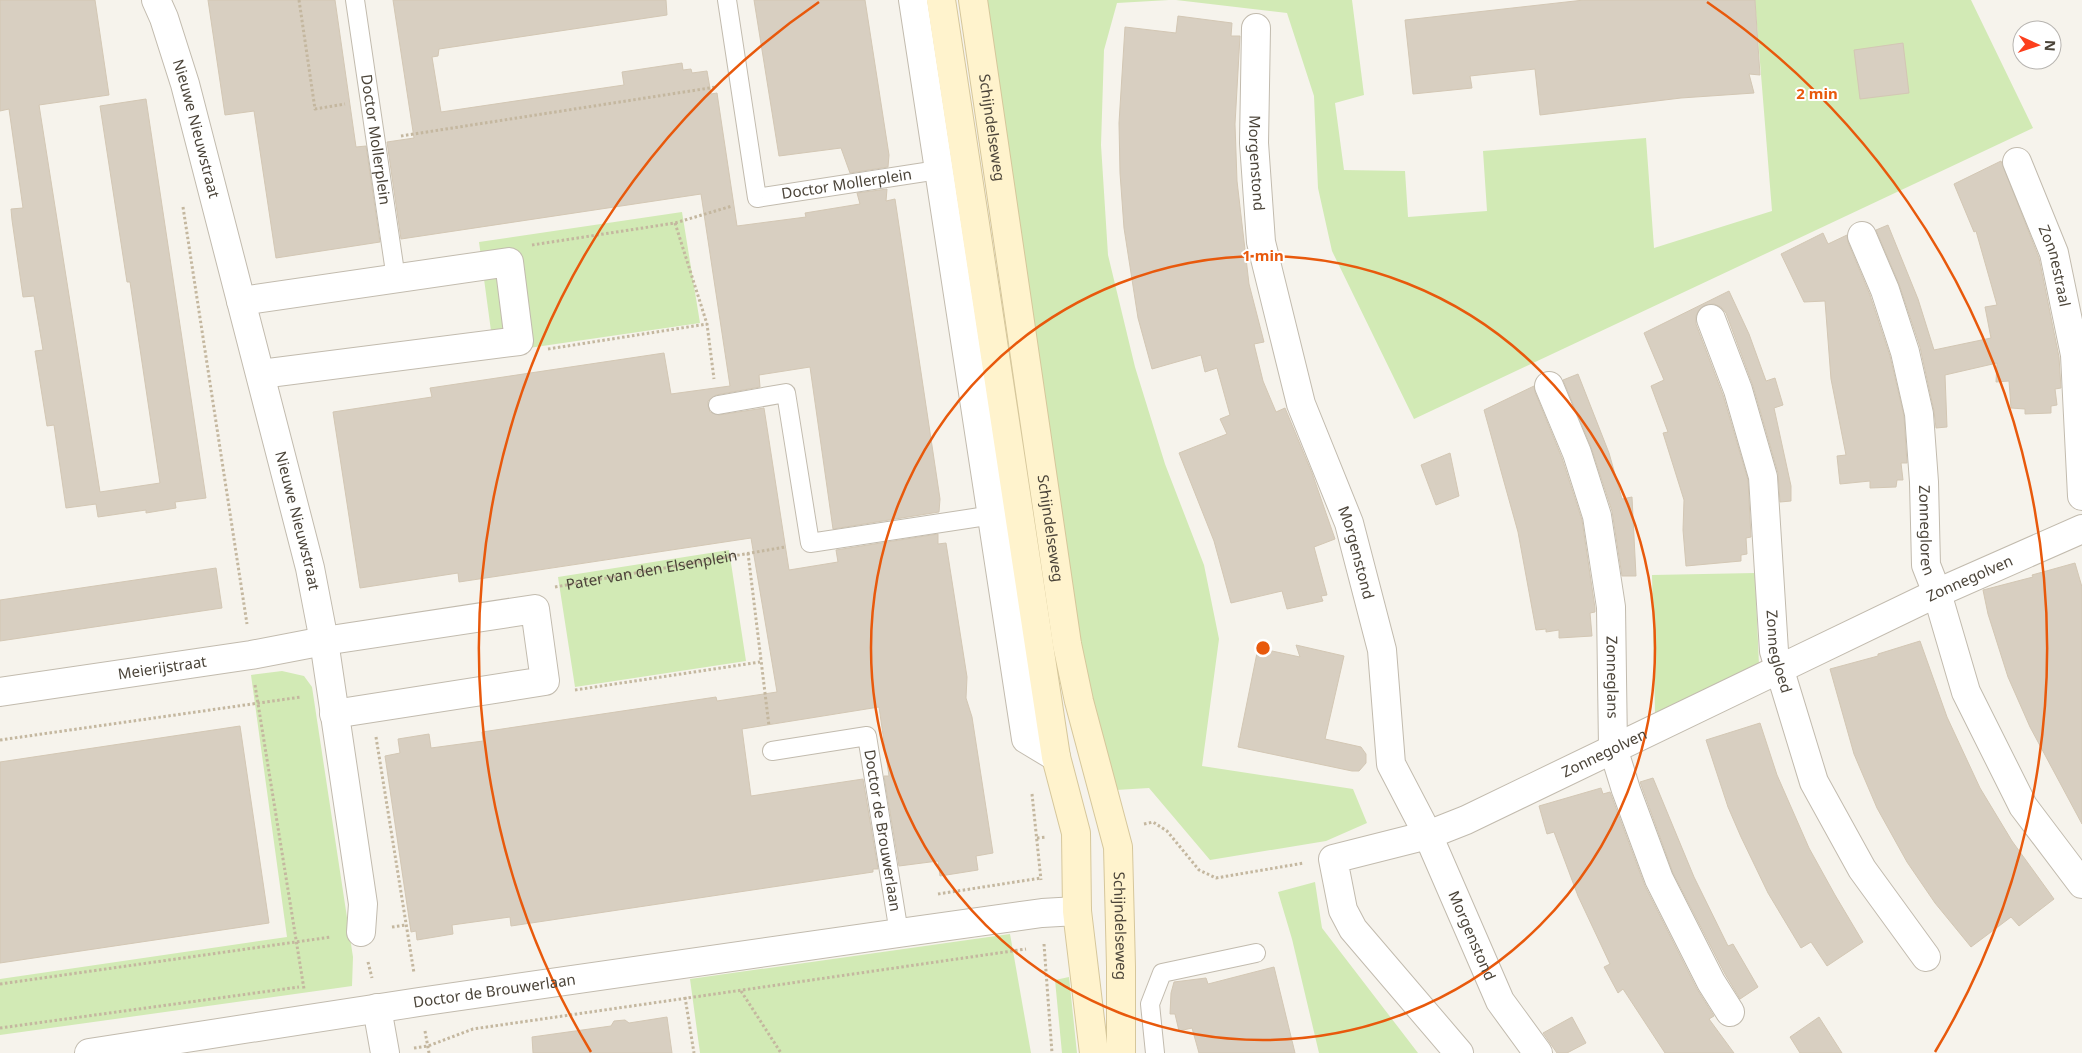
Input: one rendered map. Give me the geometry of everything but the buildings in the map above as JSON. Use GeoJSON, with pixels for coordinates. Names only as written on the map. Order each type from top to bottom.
{"type":"FeatureCollection","features":[{"type":"Feature","properties":{"kind":"main road","name":"Schijndelseweg"},"geometry":{"type":"LineString","coordinates":[[942,0],[1056,757],[1076,833],[1077,911],[1094,1053]]}},
{"type":"Feature","properties":{"kind":"main road","name":"Schijndelseweg"},"geometry":{"type":"LineString","coordinates":[[973,0],[1067,644],[1079,702],[1118,847],[1121,1053]]}},
{"type":"Feature","properties":{"kind":"main road"},"geometry":{"type":"LineString","coordinates":[[1077,911],[1093,911],[1102,915],[1105,924],[1106,947],[1121,967]]}},
{"type":"Feature","properties":{"kind":"street","name":"Nieuwe Nieuwstraat"},"geometry":{"type":"LineString","coordinates":[[156,0],[164,18],[185,84],[310,568],[324,640],[363,904],[361,932]]}},
{"type":"Feature","properties":{"kind":"street"},"geometry":{"type":"LineString","coordinates":[[913,0],[1026,739],[1056,757]]}},
{"type":"Feature","properties":{"kind":"street","name":"Morgenstond"},"geometry":{"type":"LineString","coordinates":[[1256,28],[1254,143],[1261,242],[1302,404],[1349,523],[1382,650],[1391,764],[1428,835],[1500,1001],[1538,1053]]}},
{"type":"Feature","properties":{"kind":"street","name":"Zonnestraal"},"geometry":{"type":"LineString","coordinates":[[2017,162],[2054,253],[2075,355],[2082,496]]}},
{"type":"Feature","properties":{"kind":"street","name":"Zonnegloren"},"geometry":{"type":"LineString","coordinates":[[1862,236],[1886,290],[1919,414],[1924,482],[1926,565],[1937,593],[1966,692],[2023,806],[2082,884]]}},
{"type":"Feature","properties":{"kind":"street"},"geometry":{"type":"LineString","coordinates":[[241,301],[509,262],[519,341],[261,374]]}},
{"type":"Feature","properties":{"kind":"street","name":"Zonnegloed"},"geometry":{"type":"LineString","coordinates":[[1711,318],[1738,390],[1763,477],[1774,651],[1814,782],[1862,869],[1926,957]]}},
{"type":"Feature","properties":{"kind":"street","name":"Zonneglans"},"geometry":{"type":"LineString","coordinates":[[1549,386],[1577,453],[1597,516],[1611,607],[1612,748],[1659,879],[1710,982],[1730,1012]]}},
{"type":"Feature","properties":{"kind":"street","name":"Zonnegolven"},"geometry":{"type":"LineString","coordinates":[[1333,859],[1428,835],[1466,820],[1937,593],[2082,529]]}},
{"type":"Feature","properties":{"kind":"street"},"geometry":{"type":"LineString","coordinates":[[324,640],[535,609],[545,681],[372,710],[333,704]]}},
{"type":"Feature","properties":{"kind":"street","name":"Meierijstraat"},"geometry":{"type":"LineString","coordinates":[[0,692],[251,655],[324,640]]}},
{"type":"Feature","properties":{"kind":"street"},"geometry":{"type":"LineString","coordinates":[[1333,859],[1343,910],[1353,929],[1459,1053]]}},
{"type":"Feature","properties":{"kind":"street","name":"Doctor de Brouwerlaan"},"geometry":{"type":"LineString","coordinates":[[89,1053],[377,1008],[1042,913],[1077,911]]}},
{"type":"Feature","properties":{"kind":"street"},"geometry":{"type":"LineString","coordinates":[[377,1008],[397,1051]]}},
{"type":"Feature","properties":{"kind":"lane","name":"Doctor Mollerplein"},"geometry":{"type":"LineString","coordinates":[[355,0],[396,278]]}},
{"type":"Feature","properties":{"kind":"lane"},"geometry":{"type":"LineString","coordinates":[[727,0],[757,198]]}},
{"type":"Feature","properties":{"kind":"lane","name":"Doctor Mollerplein"},"geometry":{"type":"LineString","coordinates":[[757,198],[938,170]]}},
{"type":"Feature","properties":{"kind":"lane"},"geometry":{"type":"LineString","coordinates":[[718,405],[786,393],[810,543],[993,515]]}},
{"type":"Feature","properties":{"kind":"lane","name":"Doctor de Brouwerlaan"},"geometry":{"type":"LineString","coordinates":[[772,751],[867,736],[899,933]]}},
{"type":"Feature","properties":{"kind":"lane"},"geometry":{"type":"LineString","coordinates":[[1154,1053],[1150,1004],[1162,973],[1256,953]]}},
{"type":"Feature","properties":{"kind":"path"},"geometry":{"type":"LineString","coordinates":[[300,0],[315,109],[370,100]]}},
{"type":"Feature","properties":{"kind":"path"},"geometry":{"type":"LineString","coordinates":[[376,140],[740,83]]}},
{"type":"Feature","properties":{"kind":"path"},"geometry":{"type":"LineString","coordinates":[[509,262],[508,248],[675,223],[757,198]]}},
{"type":"Feature","properties":{"kind":"path"},"geometry":{"type":"LineString","coordinates":[[182,204],[251,655],[256,702],[308,1019]]}},
{"type":"Feature","properties":{"kind":"path"},"geometry":{"type":"LineString","coordinates":[[675,223],[707,324],[718,405]]}},
{"type":"Feature","properties":{"kind":"path"},"geometry":{"type":"LineString","coordinates":[[519,341],[520,353],[707,324]]}},
{"type":"Feature","properties":{"kind":"path","name":"Pater van den Elsenplein"},"geometry":{"type":"LineString","coordinates":[[535,609],[554,587],[810,543]]}},
{"type":"Feature","properties":{"kind":"path","name":"Pater van den Elsenplein"},"geometry":{"type":"LineString","coordinates":[[748,553],[772,751]]}},
{"type":"Feature","properties":{"kind":"path"},"geometry":{"type":"LineString","coordinates":[[545,681],[575,690],[760,662]]}},
{"type":"Feature","properties":{"kind":"path"},"geometry":{"type":"LineString","coordinates":[[0,740],[256,702],[333,704]]}},
{"type":"Feature","properties":{"kind":"path"},"geometry":{"type":"LineString","coordinates":[[372,710],[419,1002],[430,1053]]}},
{"type":"Feature","properties":{"kind":"path"},"geometry":{"type":"LineString","coordinates":[[1114,828],[1153,822],[1167,831],[1199,870],[1216,878],[1333,859]]}},
{"type":"Feature","properties":{"kind":"path"},"geometry":{"type":"LineString","coordinates":[[1037,838],[1076,833]]}},
{"type":"Feature","properties":{"kind":"path"},"geometry":{"type":"LineString","coordinates":[[0,984],[297,943],[406,925]]}},
{"type":"Feature","properties":{"kind":"path"},"geometry":{"type":"LineString","coordinates":[[361,932],[377,1008]]}},
{"type":"Feature","properties":{"kind":"path"},"geometry":{"type":"LineString","coordinates":[[397,1051],[428,1046],[473,1029],[1044,946]]}},
{"type":"Feature","properties":{"kind":"path"},"geometry":{"type":"LineString","coordinates":[[741,991],[781,1053]]}},
{"type":"Feature","properties":{"kind":"path"},"geometry":{"type":"LineString","coordinates":[[685,997],[694,1053]]}},
{"type":"Feature","properties":{"kind":"green space"},"geometry":{"type":"Polygon","coordinates":[[[979,0],[1169,0],[1117,3],[1104,50],[1101,145],[1108,255],[1135,367],[1165,464],[1204,565],[1219,639],[1202,766],[1353,789],[1367,823],[1326,841],[1210,860],[1149,788],[1116,790],[1087,689],[979,0]]]}},
{"type":"Feature","properties":{"kind":"green space"},"geometry":{"type":"Polygon","coordinates":[[[1176,0],[1352,0],[1364,95],[1335,103],[1344,170],[1405,171],[1408,217],[1487,211],[1483,151],[1646,138],[1654,248],[1772,211],[1755,0],[1971,0],[2033,128],[1414,419],[1332,251],[1318,188],[1314,96],[1287,13],[1176,0]]]}},
{"type":"Feature","properties":{"kind":"green space"},"geometry":{"type":"Polygon","coordinates":[[[682,212],[700,323],[494,353],[479,242],[682,212]]]}},
{"type":"Feature","properties":{"kind":"green space"},"geometry":{"type":"Polygon","coordinates":[[[729,550],[746,661],[575,687],[558,577],[729,550]]]}},
{"type":"Feature","properties":{"kind":"green space"},"geometry":{"type":"Polygon","coordinates":[[[1755,573],[1759,665],[1655,713],[1652,575],[1755,573]]]}},
{"type":"Feature","properties":{"kind":"green space"},"geometry":{"type":"Polygon","coordinates":[[[282,671],[304,676],[312,687],[353,957],[352,986],[0,1035],[0,979],[287,937],[251,675],[282,671]]]}},
{"type":"Feature","properties":{"kind":"green space"},"geometry":{"type":"Polygon","coordinates":[[[1315,882],[1322,928],[1418,1053],[1319,1053],[1292,939],[1278,892],[1315,882]]]}},
{"type":"Feature","properties":{"kind":"green space"},"geometry":{"type":"Polygon","coordinates":[[[1010,934],[1031,1053],[700,1053],[690,979],[1010,934]]]}},
{"type":"Feature","properties":{"kind":"green space"},"geometry":{"type":"Polygon","coordinates":[[[1069,977],[1077,1053],[1062,1053],[1055,980],[1069,977]]]}}]}
